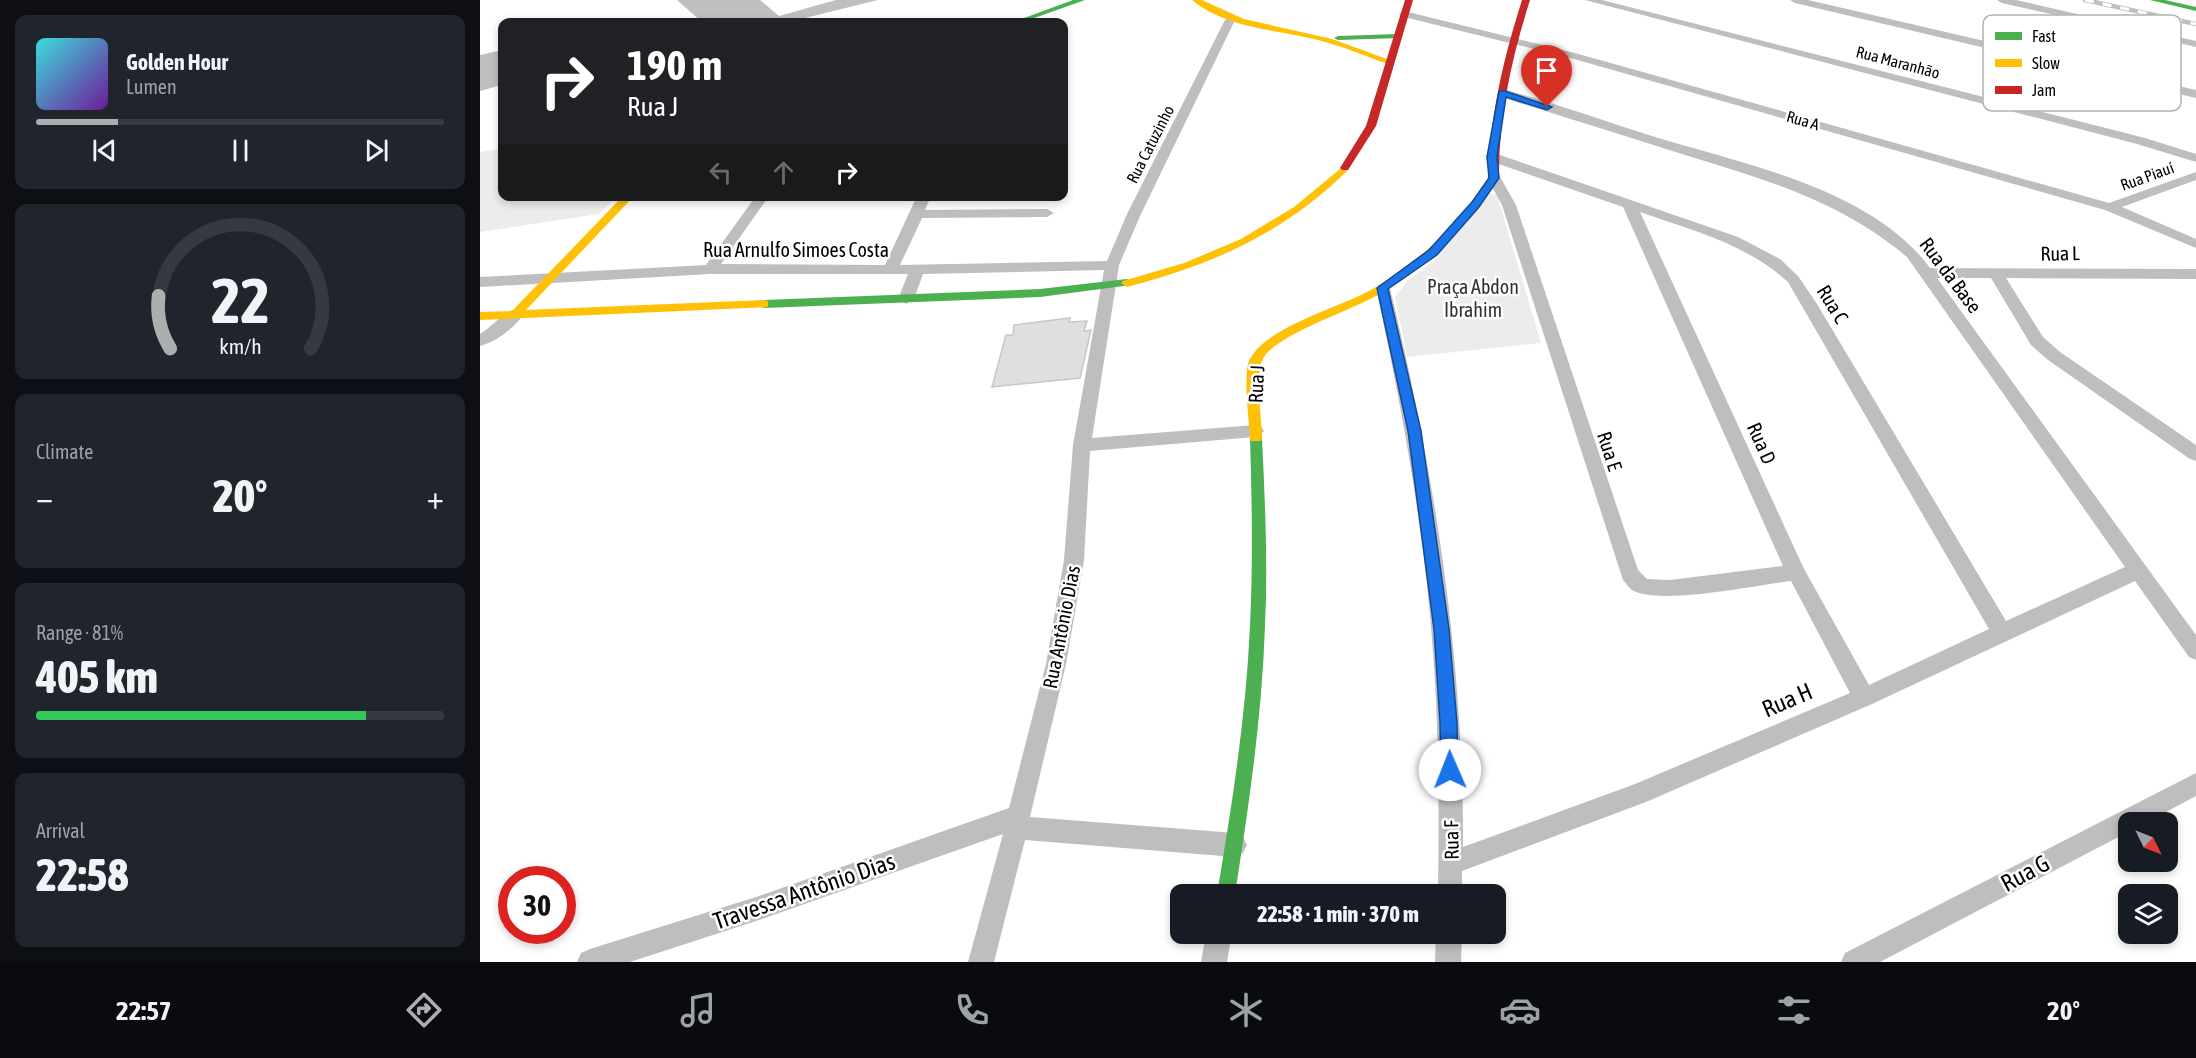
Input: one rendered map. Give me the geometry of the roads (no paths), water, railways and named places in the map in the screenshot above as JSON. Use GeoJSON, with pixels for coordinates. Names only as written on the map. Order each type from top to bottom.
{"type":"FeatureCollection","features":[{"type":"Feature","properties":{"kind":"street"},"geometry":{"type":"LineString","coordinates":[[1029,18],[1082,0]]}},
{"type":"Feature","properties":{"kind":"street"},"geometry":{"type":"LineString","coordinates":[[1196,0],[1230,20],[1319,38],[1390,62]]}},
{"type":"Feature","properties":{"kind":"street"},"geometry":{"type":"LineString","coordinates":[[480,315],[1040,293],[1110,286],[1166,273],[1215,257],[1279,223],[1309,203],[1336,178],[1369,130],[1409,0]]}},
{"type":"Feature","properties":{"kind":"street"},"geometry":{"type":"LineString","coordinates":[[1494,178],[1492,157],[1502,93],[1512,39],[1526,0]]}},
{"type":"Feature","properties":{"kind":"street","name":"Rua Maranhão"},"geometry":{"type":"LineString","coordinates":[[1590,0],[1983,101]]}},
{"type":"Feature","properties":{"kind":"street"},"geometry":{"type":"LineString","coordinates":[[1795,0],[1983,44]]}},
{"type":"Feature","properties":{"kind":"street"},"geometry":{"type":"LineString","coordinates":[[2002,0],[2068,15]]}},
{"type":"Feature","properties":{"kind":"street"},"geometry":{"type":"LineString","coordinates":[[2154,0],[2196,9]]}},
{"type":"Feature","properties":{"kind":"street","name":"Rua A"},"geometry":{"type":"LineString","coordinates":[[1404,14],[1512,39],[2110,207],[2196,244]]}},
{"type":"Feature","properties":{"kind":"street","name":"Rua Catuzinho"},"geometry":{"type":"LineString","coordinates":[[1110,286],[1112,265],[1139,203],[1230,20]]}},
{"type":"Feature","properties":{"kind":"street"},"geometry":{"type":"LineString","coordinates":[[1319,38],[1398,36]]}},
{"type":"Feature","properties":{"kind":"street"},"geometry":{"type":"LineString","coordinates":[[2181,41],[2196,44]]}},
{"type":"Feature","properties":{"kind":"street"},"geometry":{"type":"LineString","coordinates":[[2181,90],[2196,94]]}},
{"type":"Feature","properties":{"kind":"street","name":"Rua da Base"},"geometry":{"type":"LineString","coordinates":[[1502,93],[1752,172],[1839,205],[1869,220],[1895,238],[1912,254],[2196,651]]}},
{"type":"Feature","properties":{"kind":"street","name":"Rua Maranhão"},"geometry":{"type":"LineString","coordinates":[[2024,111],[2141,141],[2196,158]]}},
{"type":"Feature","properties":{"kind":"street","name":"Rua C"},"geometry":{"type":"LineString","coordinates":[[1492,157],[1733,240],[1775,262],[1793,279],[2003,634]]}},
{"type":"Feature","properties":{"kind":"street","name":"Rua Piauí"},"geometry":{"type":"LineString","coordinates":[[2110,207],[2196,176]]}},
{"type":"Feature","properties":{"kind":"street","name":"Rua J"},"geometry":{"type":"LineString","coordinates":[[1228,884],[1235,845],[1254,683],[1259,590],[1253,369],[1255,358],[1270,342],[1383,288],[1433,252],[1476,205],[1494,178]]}},
{"type":"Feature","properties":{"kind":"street","name":"Rua E"},"geometry":{"type":"LineString","coordinates":[[1494,178],[1509,205],[1630,574],[1638,584],[1647,587],[1670,588],[1796,572]]}},
{"type":"Feature","properties":{"kind":"street"},"geometry":{"type":"LineString","coordinates":[[480,341],[498,331],[516,315],[624,201]]}},
{"type":"Feature","properties":{"kind":"street"},"geometry":{"type":"LineString","coordinates":[[710,269],[759,201]]}},
{"type":"Feature","properties":{"kind":"street"},"geometry":{"type":"LineString","coordinates":[[890,270],[922,201]]}},
{"type":"Feature","properties":{"kind":"street","name":"Rua D"},"geometry":{"type":"LineString","coordinates":[[1629,204],[1796,572],[1864,697]]}},
{"type":"Feature","properties":{"kind":"street"},"geometry":{"type":"LineString","coordinates":[[917,214],[1047,213]]}},
{"type":"Feature","properties":{"kind":"street","name":"Rua Arnulfo Simoes Costa"},"geometry":{"type":"LineString","coordinates":[[480,282],[552,276],[710,269],[890,270],[1112,265]]}},
{"type":"Feature","properties":{"kind":"street"},"geometry":{"type":"LineString","coordinates":[[906,299],[918,269]]}},
{"type":"Feature","properties":{"kind":"street","name":"Rua L"},"geometry":{"type":"LineString","coordinates":[[1925,273],[2196,274]]}},
{"type":"Feature","properties":{"kind":"street"},"geometry":{"type":"LineString","coordinates":[[1997,275],[2037,341],[2054,356],[2196,454]]}},
{"type":"Feature","properties":{"kind":"street","name":"Rua Antônio Dias"},"geometry":{"type":"LineString","coordinates":[[981,962],[990,934],[1056,664],[1074,560],[1082,445],[1110,286]]}},
{"type":"Feature","properties":{"kind":"street","name":"Rua F"},"geometry":{"type":"LineString","coordinates":[[1383,288],[1414,431],[1442,629],[1449,723],[1450,884]]}},
{"type":"Feature","properties":{"kind":"street"},"geometry":{"type":"LineString","coordinates":[[1082,445],[1255,431]]}},
{"type":"Feature","properties":{"kind":"street","name":"Rua H"},"geometry":{"type":"LineString","coordinates":[[1451,863],[1638,794],[1864,697],[2138,570]]}},
{"type":"Feature","properties":{"kind":"street","name":"Rua G"},"geometry":{"type":"LineString","coordinates":[[1854,962],[2196,784]]}},
{"type":"Feature","properties":{"kind":"street"},"geometry":{"type":"LineString","coordinates":[[1016,823],[1235,845]]}},
{"type":"Feature","properties":{"kind":"street","name":"Travessa Antônio Dias"},"geometry":{"type":"LineString","coordinates":[[590,962],[1016,823]]}},
{"type":"Feature","properties":{"kind":"street"},"geometry":{"type":"LineString","coordinates":[[1214,962],[1217,944]]}},
{"type":"Feature","properties":{"kind":"street"},"geometry":{"type":"LineString","coordinates":[[1448,962],[1449,944]]}},
{"type":"Feature","properties":{"kind":"railway"},"geometry":{"type":"LineString","coordinates":[[2085,0],[2154,15]]}},
{"type":"Feature","properties":{"kind":"railway"},"geometry":{"type":"LineString","coordinates":[[2181,21],[2196,24]]}},
{"type":"Feature","properties":{"kind":"park label","name":"Praça Abdon Ibrahim"},"geometry":{"type":"Point","coordinates":[1473,298]}}]}
